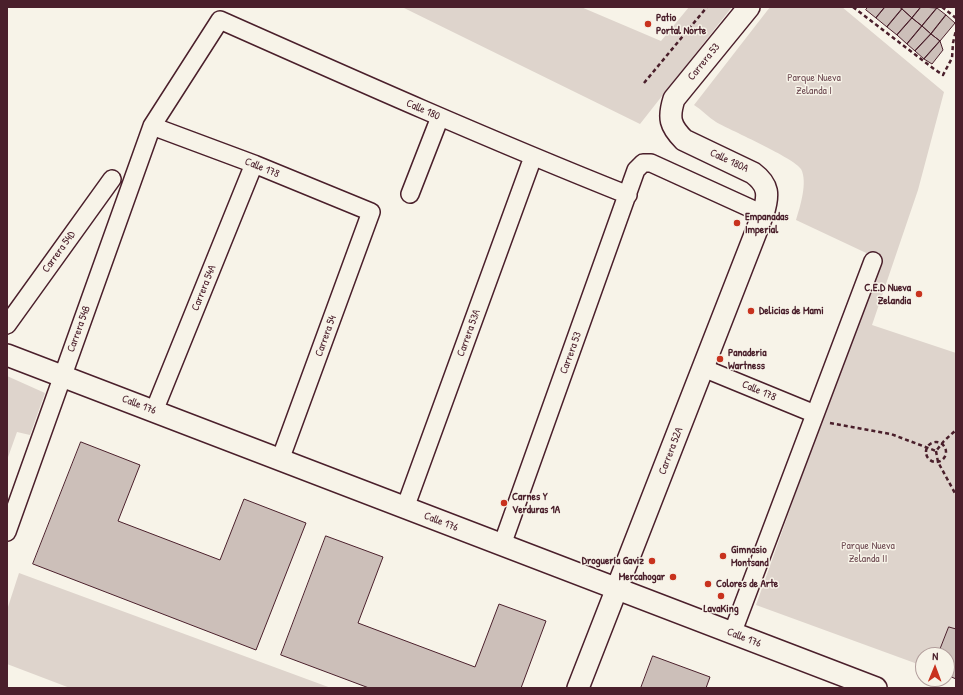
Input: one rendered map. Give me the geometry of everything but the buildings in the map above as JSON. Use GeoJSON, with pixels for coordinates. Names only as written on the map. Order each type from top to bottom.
{"type":"FeatureCollection","features":[{"type":"Feature","properties":{"kind":"street","name":"Carrera 53"},"geometry":{"type":"LineString","coordinates":[[671,121],[671,110],[674,99],[749,7]]}},
{"type":"Feature","properties":{"kind":"street","name":"Calle 180"},"geometry":{"type":"LineString","coordinates":[[152,126],[220,20],[533,157],[628,195]]}},
{"type":"Feature","properties":{"kind":"street"},"geometry":{"type":"LineString","coordinates":[[410,194],[440,117]]}},
{"type":"Feature","properties":{"kind":"street","name":"Calle 180A"},"geometry":{"type":"LineString","coordinates":[[671,121],[675,131],[684,140],[753,173],[762,180],[767,190],[767,201],[763,214]]}},
{"type":"Feature","properties":{"kind":"street","name":"Calle 178"},"geometry":{"type":"LineString","coordinates":[[152,126],[254,164],[371,212]]}},
{"type":"Feature","properties":{"kind":"street","name":"Carrera 54B"},"geometry":{"type":"LineString","coordinates":[[7,532],[152,126]]}},
{"type":"Feature","properties":{"kind":"street","name":"Carrera 53A"},"geometry":{"type":"LineString","coordinates":[[405,508],[533,157]]}},
{"type":"Feature","properties":{"kind":"street","name":"Carrera 53"},"geometry":{"type":"LineString","coordinates":[[502,545],[636,170],[643,163],[651,163],[763,214]]}},
{"type":"Feature","properties":{"kind":"street","name":"Carrera 54A"},"geometry":{"type":"LineString","coordinates":[[154,411],[254,164]]}},
{"type":"Feature","properties":{"kind":"street","name":"Carrera 54D"},"geometry":{"type":"LineString","coordinates":[[7,325],[112,179]]}},
{"type":"Feature","properties":{"kind":"street","name":"Carrera 54"},"geometry":{"type":"LineString","coordinates":[[280,460],[371,212]]}},
{"type":"Feature","properties":{"kind":"street","name":"Carrera 52A"},"geometry":{"type":"LineString","coordinates":[[578,688],[763,214]]}},
{"type":"Feature","properties":{"kind":"street"},"geometry":{"type":"LineString","coordinates":[[732,634],[873,261]]}},
{"type":"Feature","properties":{"kind":"street","name":"Calle 176"},"geometry":{"type":"LineString","coordinates":[[7,355],[876,688]]}},
{"type":"Feature","properties":{"kind":"street","name":"Calle 178"},"geometry":{"type":"LineString","coordinates":[[703,368],[814,417]]}},
{"type":"Feature","properties":{"kind":"path"},"geometry":{"type":"LineString","coordinates":[[644,83],[707,7]]}},
{"type":"Feature","properties":{"kind":"path"},"geometry":{"type":"LineString","coordinates":[[853,7],[934,69],[943,74],[952,58],[952,43],[956,30]]}},
{"type":"Feature","properties":{"kind":"path"},"geometry":{"type":"LineString","coordinates":[[942,7],[956,18]]}},
{"type":"Feature","properties":{"kind":"path"},"geometry":{"type":"LineString","coordinates":[[814,417],[891,434],[936,451]]}},
{"type":"Feature","properties":{"kind":"path"},"geometry":{"type":"LineString","coordinates":[[956,430],[942,442],[936,451],[938,462],[956,495]]}},
{"type":"Feature","properties":{"kind":"path"},"geometry":{"type":"LineString","coordinates":[[938,441],[942,442],[946,448],[947,455],[943,460],[938,462],[927,457],[926,451],[931,443],[938,441]]}},
{"type":"Feature","properties":{"kind":"green space"},"geometry":{"type":"Polygon","coordinates":[[[402,7],[581,7],[661,41],[689,7],[732,7],[640,124],[402,7]]]}},
{"type":"Feature","properties":{"kind":"green space"},"geometry":{"type":"Polygon","coordinates":[[[770,7],[842,7],[944,92],[918,190],[872,325],[956,353],[956,679],[955,647],[915,647],[915,663],[756,605],[879,259],[796,220],[804,187],[801,169],[787,158],[716,122],[694,105],[770,7]]]}},
{"type":"Feature","properties":{"kind":"green space"},"geometry":{"type":"Polygon","coordinates":[[[7,376],[45,393],[30,435],[17,432],[7,460],[7,376]]]}},
{"type":"Feature","properties":{"kind":"green space"},"geometry":{"type":"Polygon","coordinates":[[[19,573],[331,688],[70,688],[7,664],[7,610],[19,573]]]}},
{"type":"Feature","properties":{"kind":"place","name":"Patio Portal Norte"},"geometry":{"type":"Point","coordinates":[648,24]}},
{"type":"Feature","properties":{"kind":"place","name":"Empanadas Imperial"},"geometry":{"type":"Point","coordinates":[737,223]}},
{"type":"Feature","properties":{"kind":"place","name":"C.E.D Nueva Zelandia"},"geometry":{"type":"Point","coordinates":[919,294]}},
{"type":"Feature","properties":{"kind":"place","name":"Delicias de Mami"},"geometry":{"type":"Point","coordinates":[751,311]}},
{"type":"Feature","properties":{"kind":"place","name":"Panaderia Wartness"},"geometry":{"type":"Point","coordinates":[720,359]}},
{"type":"Feature","properties":{"kind":"place","name":"Carnes Y Verduras 1A"},"geometry":{"type":"Point","coordinates":[504,503]}},
{"type":"Feature","properties":{"kind":"place","name":"Gimnasio Montsand"},"geometry":{"type":"Point","coordinates":[723,556]}},
{"type":"Feature","properties":{"kind":"place","name":"Droguería Gaviz"},"geometry":{"type":"Point","coordinates":[652,561]}},
{"type":"Feature","properties":{"kind":"place","name":"Mercahogar"},"geometry":{"type":"Point","coordinates":[673,577]}},
{"type":"Feature","properties":{"kind":"place","name":"Colores de Arte"},"geometry":{"type":"Point","coordinates":[708,584]}},
{"type":"Feature","properties":{"kind":"place","name":"LavaKing"},"geometry":{"type":"Point","coordinates":[721,596]}},
{"type":"Feature","properties":{"kind":"park label","name":"Parque Nueva Zelanda I"},"geometry":{"type":"Point","coordinates":[814,84]}},
{"type":"Feature","properties":{"kind":"park label","name":"Parque Nueva Zelanda II"},"geometry":{"type":"Point","coordinates":[868,552]}}]}
